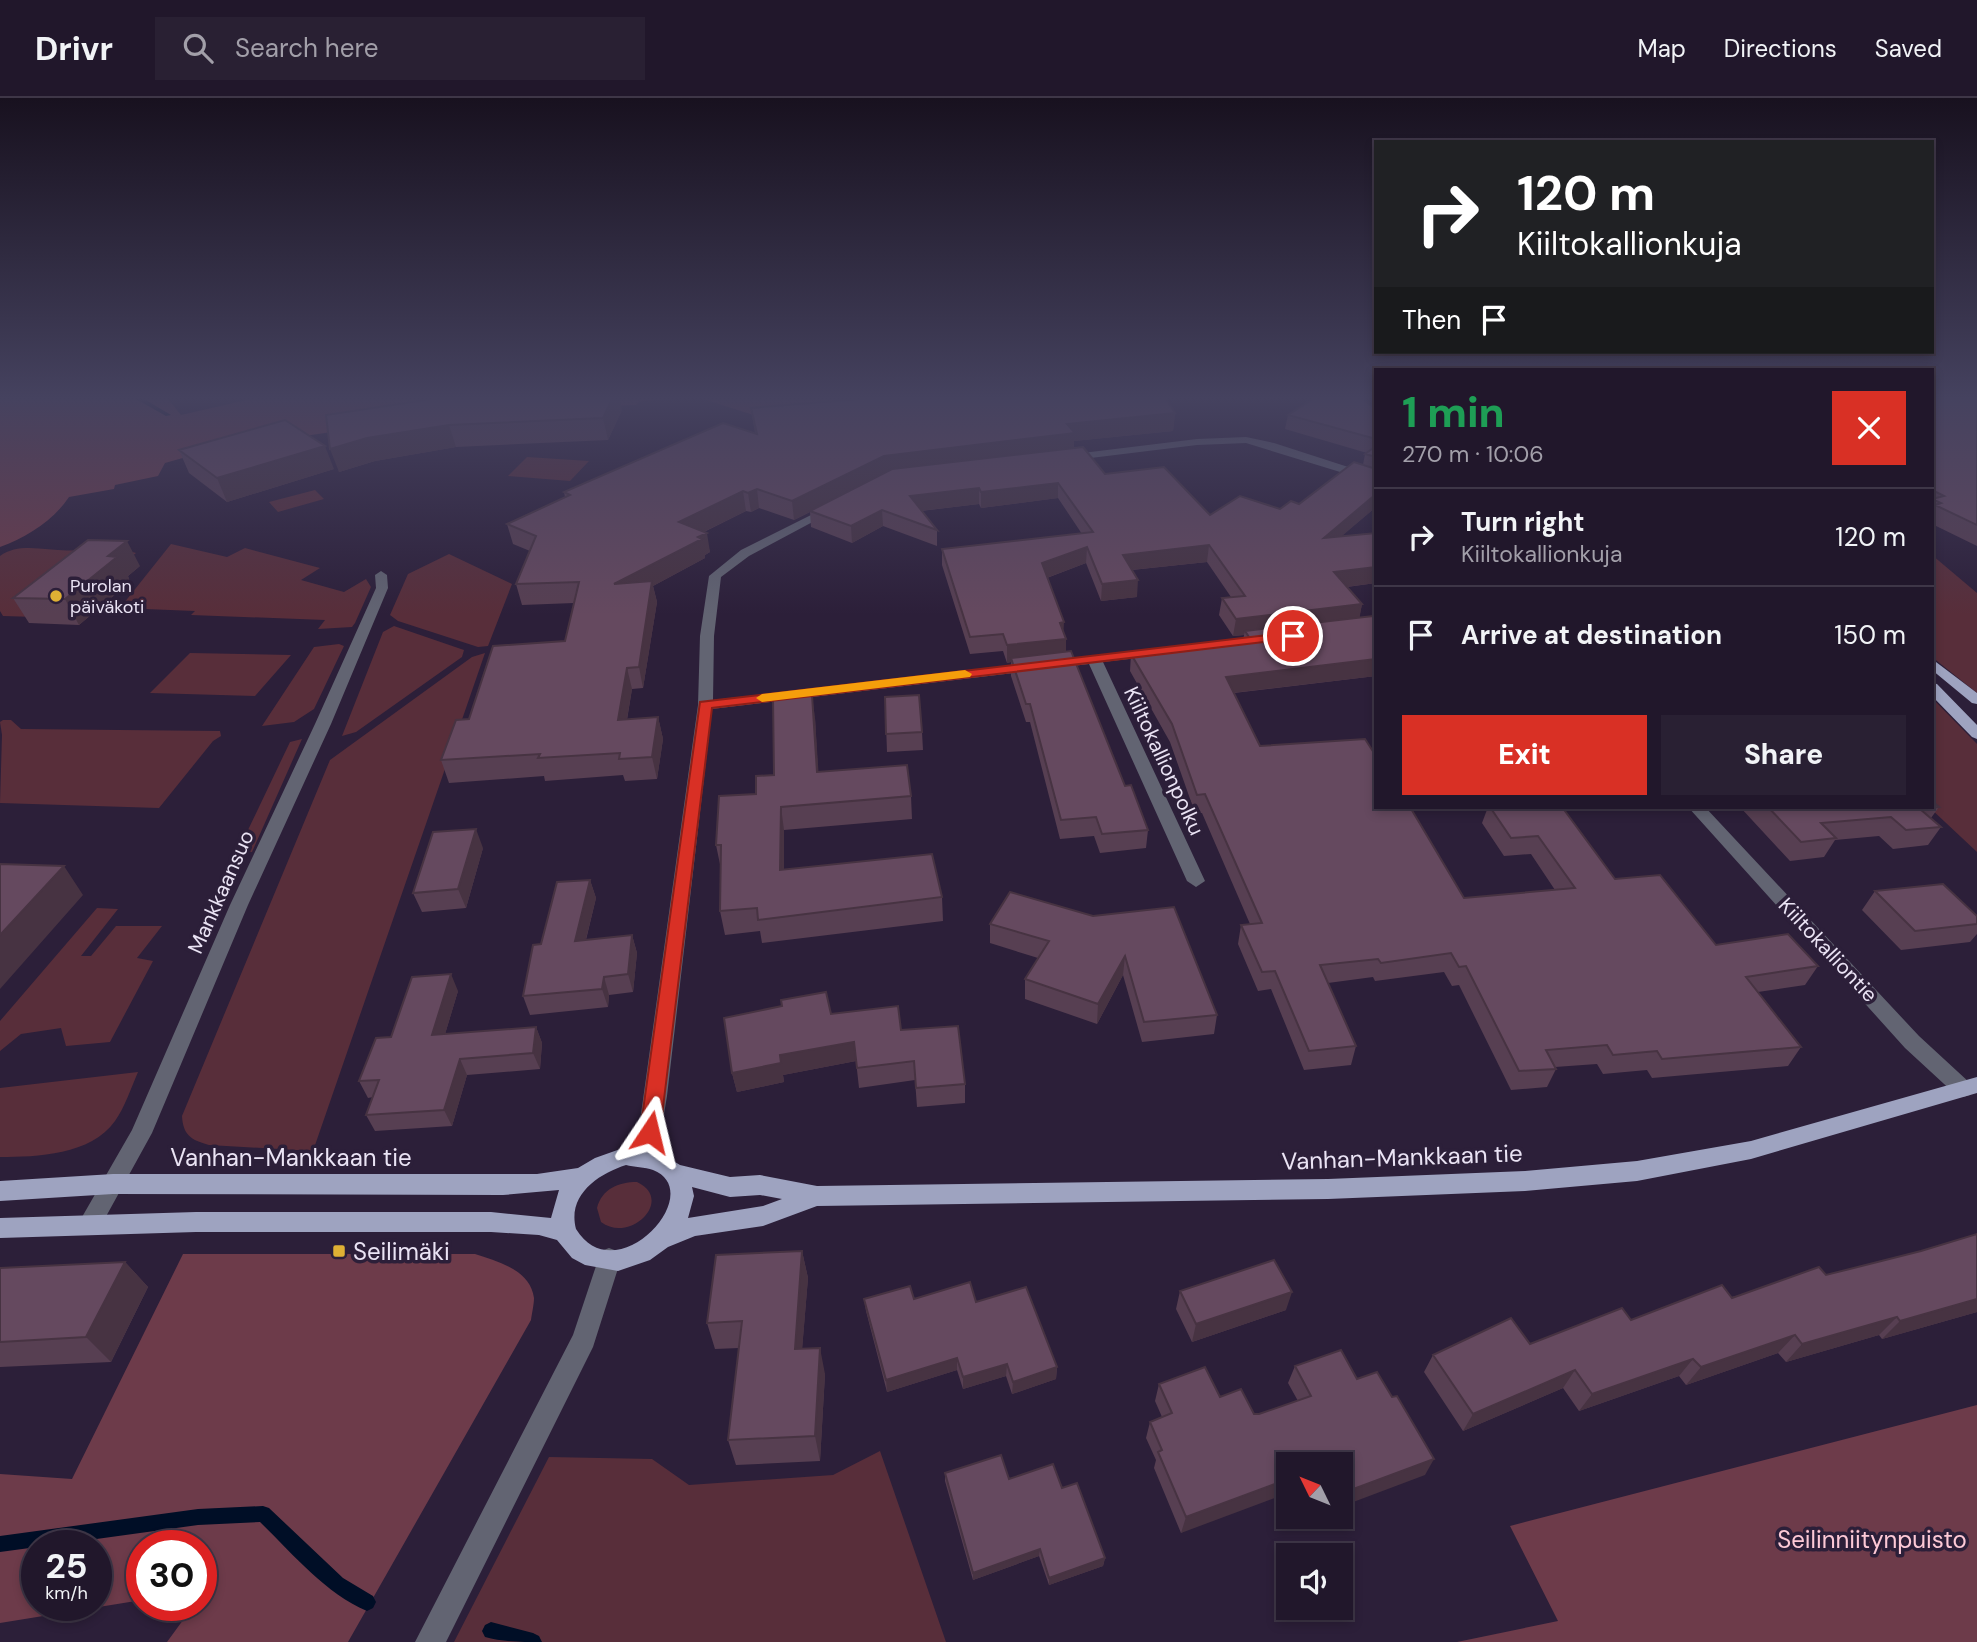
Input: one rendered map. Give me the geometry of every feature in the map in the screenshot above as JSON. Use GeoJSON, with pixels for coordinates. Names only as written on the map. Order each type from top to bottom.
{"type":"FeatureCollection","features":[{"type":"Feature","properties":{"kind":"main road"},"geometry":{"type":"LineString","coordinates":[[1934,665],[1977,700]]}},
{"type":"Feature","properties":{"kind":"main road"},"geometry":{"type":"LineString","coordinates":[[1934,689],[1977,734]]}},
{"type":"Feature","properties":{"kind":"main road","name":"Vanhan-Mankkaan tie"},"geometry":{"type":"LineString","coordinates":[[678,1174],[730,1187],[760,1185],[817,1196],[1328,1189],[1537,1180],[1637,1171],[1751,1150],[1970,1087]]}},
{"type":"Feature","properties":{"kind":"main road"},"geometry":{"type":"LineString","coordinates":[[626,1156],[646,1157],[666,1164],[678,1174],[684,1196],[676,1220],[663,1238],[649,1249],[625,1258],[598,1259],[578,1251],[568,1240],[562,1223],[564,1203],[582,1177],[605,1162],[626,1156]]}},
{"type":"Feature","properties":{"kind":"main road","name":"Vanhan-Mankkaan tie"},"geometry":{"type":"LineString","coordinates":[[0,1191],[113,1184],[503,1185],[537,1184],[582,1177]]}},
{"type":"Feature","properties":{"kind":"main road","name":"Vanhan-Mankkaan tie"},"geometry":{"type":"LineString","coordinates":[[663,1238],[695,1226],[763,1216],[817,1196]]}},
{"type":"Feature","properties":{"kind":"main road"},"geometry":{"type":"LineString","coordinates":[[0,1228],[90,1224],[491,1222],[539,1225],[565,1232]]}},
{"type":"Feature","properties":{"kind":"street"},"geometry":{"type":"LineString","coordinates":[[1349,471],[1374,479]]}},
{"type":"Feature","properties":{"kind":"street"},"geometry":{"type":"LineString","coordinates":[[646,1157],[705,705],[707,636],[715,576],[745,553],[843,503]]}},
{"type":"Feature","properties":{"kind":"street","name":"Mankkaansuo"},"geometry":{"type":"LineString","coordinates":[[90,1224],[141,1133],[239,905],[323,724],[382,588],[381,575]]}},
{"type":"Feature","properties":{"kind":"street"},"geometry":{"type":"LineString","coordinates":[[705,705],[1170,650]]}},
{"type":"Feature","properties":{"kind":"street","name":"Kiiltokallionpolku"},"geometry":{"type":"LineString","coordinates":[[1094,659],[1196,881]]}},
{"type":"Feature","properties":{"kind":"street","name":"Kiiltokalliontie"},"geometry":{"type":"LineString","coordinates":[[1698,809],[1912,1042],[1970,1087]]}},
{"type":"Feature","properties":{"kind":"street"},"geometry":{"type":"LineString","coordinates":[[430,1642],[584,1339],[609,1259]]}},
{"type":"Feature","properties":{"kind":"shaded area"},"geometry":{"type":"Polygon","coordinates":[[[513,471],[579,471],[570,481],[508,476],[513,471]]]}},
{"type":"Feature","properties":{"kind":"shaded area"},"geometry":{"type":"Polygon","coordinates":[[[315,490],[324,499],[278,512],[269,502],[315,490]]]}},
{"type":"Feature","properties":{"kind":"shaded area","name":"Purolan päiväkoti"},"geometry":{"type":"Polygon","coordinates":[[[97,542],[136,553],[118,568],[36,617],[3,616],[0,611],[0,556],[23,548],[74,550],[97,542]]]}},
{"type":"Feature","properties":{"kind":"shaded area"},"geometry":{"type":"Polygon","coordinates":[[[171,544],[227,557],[245,548],[320,568],[301,580],[344,592],[366,579],[371,587],[352,627],[318,629],[325,620],[191,615],[195,611],[120,608],[171,544]]]}},
{"type":"Feature","properties":{"kind":"shaded area"},"geometry":{"type":"Polygon","coordinates":[[[449,554],[512,584],[488,646],[478,647],[398,621],[390,615],[408,574],[449,554]]]}},
{"type":"Feature","properties":{"kind":"shaded area"},"geometry":{"type":"Polygon","coordinates":[[[1934,557],[1977,593],[1977,693],[1934,659],[1934,557]]]}},
{"type":"Feature","properties":{"kind":"shaded area"},"geometry":{"type":"Polygon","coordinates":[[[394,626],[464,650],[462,657],[356,732],[342,736],[383,632],[394,626]]]}},
{"type":"Feature","properties":{"kind":"shaded area"},"geometry":{"type":"Polygon","coordinates":[[[339,644],[344,646],[314,709],[294,722],[262,726],[314,647],[339,644]]]}},
{"type":"Feature","properties":{"kind":"shaded area"},"geometry":{"type":"Polygon","coordinates":[[[190,653],[291,655],[255,696],[150,693],[190,653]]]}},
{"type":"Feature","properties":{"kind":"shaded area"},"geometry":{"type":"Polygon","coordinates":[[[485,653],[313,1151],[209,1145],[193,1139],[184,1128],[182,1116],[330,760],[472,657],[485,653]]]}},
{"type":"Feature","properties":{"kind":"shaded area"},"geometry":{"type":"Polygon","coordinates":[[[1934,700],[1977,744],[1977,852],[1931,809],[1934,809],[1934,700]]]}},
{"type":"Feature","properties":{"kind":"shaded area"},"geometry":{"type":"Polygon","coordinates":[[[11,720],[21,729],[220,731],[221,736],[213,741],[159,808],[0,803],[0,722],[11,720]]]}},
{"type":"Feature","properties":{"kind":"shaded area"},"geometry":{"type":"Polygon","coordinates":[[[302,739],[252,852],[237,853],[290,742],[302,739]]]}},
{"type":"Feature","properties":{"kind":"shaded area"},"geometry":{"type":"Polygon","coordinates":[[[97,908],[118,909],[81,956],[91,956],[116,926],[162,926],[137,958],[153,961],[110,1042],[66,1046],[61,1028],[21,1034],[0,1051],[0,1021],[97,908]]]}},
{"type":"Feature","properties":{"kind":"shaded area"},"geometry":{"type":"Polygon","coordinates":[[[138,1072],[115,1121],[92,1141],[46,1155],[0,1157],[0,1088],[138,1072]]]}},
{"type":"Feature","properties":{"kind":"shaded area"},"geometry":{"type":"Polygon","coordinates":[[[637,1182],[648,1190],[651,1199],[650,1208],[644,1217],[624,1228],[601,1222],[597,1208],[607,1191],[623,1183],[637,1182]]]}},
{"type":"Feature","properties":{"kind":"shaded area"},"geometry":{"type":"Polygon","coordinates":[[[880,1451],[946,1642],[454,1642],[549,1457],[652,1459],[689,1485],[833,1475],[880,1451]]]}},
{"type":"Feature","properties":{"kind":"green space"},"geometry":{"type":"Polygon","coordinates":[[[0,471],[161,471],[158,476],[115,485],[114,489],[69,497],[55,514],[39,527],[0,547],[0,471]]]}},
{"type":"Feature","properties":{"kind":"green space"},"geometry":{"type":"Polygon","coordinates":[[[183,1254],[475,1254],[512,1268],[520,1273],[531,1288],[534,1298],[531,1320],[348,1642],[167,1642],[182,1621],[217,1621],[217,1530],[126,1530],[126,1603],[112,1605],[112,1530],[21,1530],[21,1620],[0,1623],[0,1474],[72,1479],[183,1254]]]}},
{"type":"Feature","properties":{"kind":"green space","name":"Seilinniitynpuisto"},"geometry":{"type":"Polygon","coordinates":[[[1977,1405],[1977,1642],[1457,1642],[1558,1621],[1510,1526],[1977,1405]]]}},
{"type":"Feature","properties":{"kind":"building"},"geometry":{"type":"Polygon","coordinates":[[[208,471],[240,471],[217,478],[208,471]]]}},
{"type":"Feature","properties":{"kind":"building"},"geometry":{"type":"Polygon","coordinates":[[[612,471],[853,471],[792,501],[757,489],[748,493],[743,491],[679,522],[707,533],[698,537],[702,539],[614,584],[652,581],[639,667],[627,668],[618,720],[658,717],[652,757],[619,759],[620,753],[538,758],[540,754],[441,760],[456,720],[469,719],[493,646],[565,641],[579,582],[516,584],[536,536],[507,524],[570,495],[564,492],[612,471]]]}},
{"type":"Feature","properties":{"kind":"building"},"geometry":{"type":"Polygon","coordinates":[[[888,471],[1103,471],[1105,474],[1168,471],[1210,515],[1240,496],[1280,509],[1291,501],[1299,504],[1342,471],[1374,471],[1374,496],[1324,538],[1374,533],[1374,567],[1334,572],[1362,604],[1236,619],[1222,598],[1245,596],[1209,545],[1123,555],[1138,580],[1102,584],[1087,547],[1042,563],[1064,622],[1060,623],[1066,639],[1007,645],[1003,634],[970,637],[942,549],[1093,532],[1058,483],[981,492],[979,488],[910,496],[937,530],[882,510],[851,526],[810,511],[888,471]]]}},
{"type":"Feature","properties":{"kind":"building"},"geometry":{"type":"Polygon","coordinates":[[[1934,471],[1977,471],[1977,525],[1935,505],[1941,503],[1934,498],[1944,496],[1934,491],[1934,471]]]}},
{"type":"Feature","properties":{"kind":"building"},"geometry":{"type":"Polygon","coordinates":[[[88,540],[127,541],[108,556],[117,557],[65,599],[13,598],[88,540]]]}},
{"type":"Feature","properties":{"kind":"building"},"geometry":{"type":"Polygon","coordinates":[[[1373,616],[1374,659],[1226,677],[1260,746],[1365,739],[1374,753],[1374,809],[1411,809],[1464,898],[1575,888],[1538,836],[1511,838],[1491,809],[1563,809],[1615,879],[1660,875],[1716,945],[1788,934],[1818,966],[1746,977],[1801,1047],[1662,1059],[1657,1051],[1613,1055],[1607,1045],[1546,1050],[1556,1069],[1519,1071],[1466,966],[1459,967],[1451,953],[1381,963],[1378,959],[1320,965],[1356,1046],[1309,1051],[1275,971],[1262,972],[1241,925],[1262,923],[1205,794],[1197,795],[1172,724],[1131,654],[1251,640],[1245,631],[1373,616]]]}},
{"type":"Feature","properties":{"kind":"building"},"geometry":{"type":"Polygon","coordinates":[[[1071,651],[1125,786],[1131,785],[1148,830],[1102,834],[1096,817],[1061,820],[1030,704],[1026,704],[1011,658],[1071,651]]]}},
{"type":"Feature","properties":{"kind":"building"},"geometry":{"type":"Polygon","coordinates":[[[812,695],[817,772],[907,765],[911,796],[781,807],[780,870],[932,854],[942,897],[758,920],[757,908],[720,911],[721,845],[716,845],[719,796],[756,794],[756,776],[774,775],[773,699],[812,695]]]}},
{"type":"Feature","properties":{"kind":"building"},"geometry":{"type":"Polygon","coordinates":[[[919,695],[922,732],[886,734],[885,697],[919,695]]]}},
{"type":"Feature","properties":{"kind":"building"},"geometry":{"type":"Polygon","coordinates":[[[1770,809],[1920,809],[1941,827],[1906,830],[1891,817],[1821,823],[1836,838],[1801,842],[1770,809]]]}},
{"type":"Feature","properties":{"kind":"building"},"geometry":{"type":"Polygon","coordinates":[[[476,829],[458,889],[413,893],[433,832],[476,829]]]}},
{"type":"Feature","properties":{"kind":"building"},"geometry":{"type":"Polygon","coordinates":[[[0,864],[64,866],[0,935],[0,864]]]}},
{"type":"Feature","properties":{"kind":"building"},"geometry":{"type":"Polygon","coordinates":[[[590,880],[575,941],[632,935],[628,974],[604,977],[602,989],[523,996],[533,945],[541,944],[557,882],[590,880]]]}},
{"type":"Feature","properties":{"kind":"building"},"geometry":{"type":"Polygon","coordinates":[[[1943,884],[1977,916],[1977,924],[1915,931],[1875,891],[1943,884]]]}},
{"type":"Feature","properties":{"kind":"building"},"geometry":{"type":"Polygon","coordinates":[[[1010,892],[1093,916],[1174,907],[1217,1015],[1144,1022],[1125,956],[1098,1004],[1025,979],[1049,941],[990,924],[1010,892]]]}},
{"type":"Feature","properties":{"kind":"building"},"geometry":{"type":"Polygon","coordinates":[[[451,974],[432,1035],[536,1027],[533,1053],[460,1059],[444,1110],[366,1115],[379,1080],[359,1081],[376,1038],[391,1037],[412,977],[451,974]]]}},
{"type":"Feature","properties":{"kind":"building"},"geometry":{"type":"Polygon","coordinates":[[[826,992],[831,1014],[898,1006],[901,1030],[958,1026],[965,1084],[916,1088],[914,1061],[857,1068],[854,1042],[780,1055],[781,1063],[732,1073],[724,1018],[782,1006],[781,1000],[826,992]]]}},
{"type":"Feature","properties":{"kind":"building"},"geometry":{"type":"Polygon","coordinates":[[[1977,1234],[1977,1299],[1900,1321],[1897,1317],[1802,1344],[1795,1335],[1701,1367],[1693,1359],[1592,1394],[1575,1370],[1473,1414],[1433,1355],[1511,1318],[1530,1344],[1622,1308],[1631,1320],[1722,1285],[1732,1298],[1819,1267],[1826,1275],[1977,1234]]]}},
{"type":"Feature","properties":{"kind":"building"},"geometry":{"type":"Polygon","coordinates":[[[802,1251],[795,1349],[820,1348],[815,1436],[728,1440],[742,1321],[707,1323],[716,1255],[802,1251]]]}},
{"type":"Feature","properties":{"kind":"building"},"geometry":{"type":"Polygon","coordinates":[[[1274,1260],[1292,1292],[1196,1324],[1180,1291],[1274,1260]]]}},
{"type":"Feature","properties":{"kind":"building"},"geometry":{"type":"Polygon","coordinates":[[[125,1262],[86,1337],[0,1342],[0,1268],[125,1262]]]}},
{"type":"Feature","properties":{"kind":"building"},"geometry":{"type":"Polygon","coordinates":[[[970,1282],[976,1302],[1026,1287],[1057,1367],[1013,1382],[1007,1364],[963,1377],[957,1358],[886,1380],[864,1299],[910,1286],[914,1299],[970,1282]]]}},
{"type":"Feature","properties":{"kind":"building"},"geometry":{"type":"Polygon","coordinates":[[[1341,1350],[1357,1379],[1377,1372],[1392,1397],[1397,1396],[1434,1459],[1353,1489],[1353,1452],[1276,1452],[1276,1483],[1186,1517],[1158,1452],[1162,1450],[1150,1422],[1172,1413],[1159,1384],[1205,1367],[1220,1397],[1241,1389],[1254,1414],[1259,1414],[1311,1396],[1295,1366],[1341,1350]]]}},
{"type":"Feature","properties":{"kind":"building"},"geometry":{"type":"Polygon","coordinates":[[[1001,1455],[1009,1479],[1053,1464],[1062,1488],[1077,1483],[1105,1558],[1049,1578],[1040,1549],[973,1573],[945,1473],[1001,1455]]]}},
{"type":"Feature","properties":{"kind":"waterway"},"geometry":{"type":"LineString","coordinates":[[0,1544],[198,1517],[263,1514],[337,1584],[367,1602]]}},
{"type":"Feature","properties":{"kind":"waterway"},"geometry":{"type":"LineString","coordinates":[[491,1631],[533,1642]]}},
{"type":"Feature","properties":{"kind":"slow traffic"},"geometry":{"type":"LineString","coordinates":[[762,698],[965,674]]}},
{"type":"Feature","properties":{"kind":"place","name":"Purolan päiväkoti"},"geometry":{"type":"Point","coordinates":[56,596]}},
{"type":"Feature","properties":{"kind":"place","name":"Seilimäki"},"geometry":{"type":"Point","coordinates":[339,1251]}},
{"type":"Feature","properties":{"kind":"route"},"geometry":{"type":"LineString","coordinates":[[650,1132],[705,705],[1293,636]]}}]}
